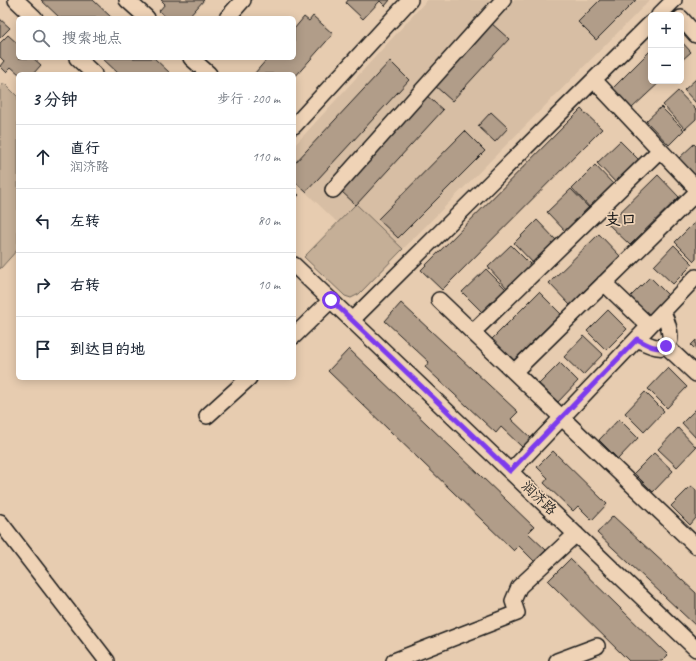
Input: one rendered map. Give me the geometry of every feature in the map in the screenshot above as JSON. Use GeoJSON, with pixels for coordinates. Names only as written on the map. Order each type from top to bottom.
{"type":"FeatureCollection","features":[{"type":"Feature","properties":{"kind":"street"},"geometry":{"type":"LineString","coordinates":[[16,0],[33,16]]}},
{"type":"Feature","properties":{"kind":"street"},"geometry":{"type":"LineString","coordinates":[[127,0],[145,16]]}},
{"type":"Feature","properties":{"kind":"street"},"geometry":{"type":"LineString","coordinates":[[229,16],[243,0]]}},
{"type":"Feature","properties":{"kind":"street"},"geometry":{"type":"LineString","coordinates":[[296,124],[410,0]]}},
{"type":"Feature","properties":{"kind":"street"},"geometry":{"type":"LineString","coordinates":[[333,190],[503,0]]}},
{"type":"Feature","properties":{"kind":"street"},"geometry":{"type":"LineString","coordinates":[[684,21],[696,35]]}},
{"type":"Feature","properties":{"kind":"street"},"geometry":{"type":"LineString","coordinates":[[352,320],[648,26]]}},
{"type":"Feature","properties":{"kind":"street"},"geometry":{"type":"LineString","coordinates":[[79,60],[92,72]]}},
{"type":"Feature","properties":{"kind":"street"},"geometry":{"type":"LineString","coordinates":[[193,60],[207,72]]}},
{"type":"Feature","properties":{"kind":"street"},"geometry":{"type":"LineString","coordinates":[[594,80],[696,188]]}},
{"type":"Feature","properties":{"kind":"street"},"geometry":{"type":"LineString","coordinates":[[473,332],[660,150]]}},
{"type":"Feature","properties":{"kind":"street"},"geometry":{"type":"LineString","coordinates":[[514,372],[696,193]]}},
{"type":"Feature","properties":{"kind":"street","name":"润济路"},"geometry":{"type":"LineString","coordinates":[[296,267],[696,649]]}},
{"type":"Feature","properties":{"kind":"street"},"geometry":{"type":"LineString","coordinates":[[510,471],[696,277]]}},
{"type":"Feature","properties":{"kind":"street"},"geometry":{"type":"LineString","coordinates":[[604,283],[649,326]]}},
{"type":"Feature","properties":{"kind":"street"},"geometry":{"type":"LineString","coordinates":[[296,334],[331,300]]}},
{"type":"Feature","properties":{"kind":"street"},"geometry":{"type":"LineString","coordinates":[[439,300],[696,546]]}},
{"type":"Feature","properties":{"kind":"street"},"geometry":{"type":"LineString","coordinates":[[637,339],[652,347],[662,349],[666,346],[669,341],[670,328],[663,312]]}},
{"type":"Feature","properties":{"kind":"street"},"geometry":{"type":"LineString","coordinates":[[666,346],[696,374]]}},
{"type":"Feature","properties":{"kind":"street"},"geometry":{"type":"LineString","coordinates":[[207,416],[247,380]]}},
{"type":"Feature","properties":{"kind":"street"},"geometry":{"type":"LineString","coordinates":[[0,522],[107,661]]}},
{"type":"Feature","properties":{"kind":"street"},"geometry":{"type":"LineString","coordinates":[[395,661],[517,613],[513,601],[519,587],[576,534]]}},
{"type":"Feature","properties":{"kind":"street"},"geometry":{"type":"LineString","coordinates":[[557,661],[597,646]]}},
{"type":"Feature","properties":{"kind":"shaded area"},"geometry":{"type":"Polygon","coordinates":[[[427,0],[650,0],[403,249],[356,204],[338,223],[296,183],[296,144],[427,0]]]}},
{"type":"Feature","properties":{"kind":"shaded area"},"geometry":{"type":"Polygon","coordinates":[[[4,83],[16,95],[16,251],[0,269],[0,88],[4,83]]]}},
{"type":"Feature","properties":{"kind":"shaded area"},"geometry":{"type":"Polygon","coordinates":[[[356,204],[403,249],[359,294],[351,298],[345,296],[304,257],[356,204]]]}},
{"type":"Feature","properties":{"kind":"building"},"geometry":{"type":"Polygon","coordinates":[[[41,0],[93,0],[110,16],[58,16],[41,0]]]}},
{"type":"Feature","properties":{"kind":"building"},"geometry":{"type":"Polygon","coordinates":[[[161,0],[204,0],[190,16],[165,16],[159,11],[165,4],[161,0]]]}},
{"type":"Feature","properties":{"kind":"building"},"geometry":{"type":"Polygon","coordinates":[[[348,0],[390,0],[385,6],[380,1],[363,19],[346,3],[348,0]]]}},
{"type":"Feature","properties":{"kind":"building"},"geometry":{"type":"Polygon","coordinates":[[[600,0],[636,0],[596,40],[578,22],[600,0]]]}},
{"type":"Feature","properties":{"kind":"building"},"geometry":{"type":"Polygon","coordinates":[[[313,16],[333,34],[296,76],[296,72],[256,72],[266,60],[296,60],[296,27],[304,17],[309,21],[313,16]]]}},
{"type":"Feature","properties":{"kind":"building"},"geometry":{"type":"Polygon","coordinates":[[[0,19],[10,28],[0,38],[0,19]]]}},
{"type":"Feature","properties":{"kind":"building"},"geometry":{"type":"Polygon","coordinates":[[[491,23],[509,39],[452,101],[434,85],[491,23]]]}},
{"type":"Feature","properties":{"kind":"building"},"geometry":{"type":"Polygon","coordinates":[[[8,35],[16,42],[16,60],[35,60],[41,65],[35,72],[17,72],[11,67],[6,72],[0,66],[4,61],[0,57],[0,43],[8,35]]]}},
{"type":"Feature","properties":{"kind":"building"},"geometry":{"type":"Polygon","coordinates":[[[684,44],[691,52],[684,58],[684,44]]]}},
{"type":"Feature","properties":{"kind":"building"},"geometry":{"type":"Polygon","coordinates":[[[648,53],[648,84],[658,84],[631,109],[612,89],[648,53]]]}},
{"type":"Feature","properties":{"kind":"building"},"geometry":{"type":"Polygon","coordinates":[[[104,60],[156,60],[169,72],[117,72],[104,60]]]}},
{"type":"Feature","properties":{"kind":"building"},"geometry":{"type":"Polygon","coordinates":[[[390,61],[409,80],[306,192],[296,183],[296,162],[390,61]]]}},
{"type":"Feature","properties":{"kind":"building"},"geometry":{"type":"Polygon","coordinates":[[[696,79],[696,103],[684,90],[696,79]]]}},
{"type":"Feature","properties":{"kind":"building"},"geometry":{"type":"Polygon","coordinates":[[[678,91],[696,110],[696,119],[685,129],[663,105],[678,91]]]}},
{"type":"Feature","properties":{"kind":"building"},"geometry":{"type":"Polygon","coordinates":[[[426,95],[443,110],[356,205],[340,190],[426,95]]]}},
{"type":"Feature","properties":{"kind":"building"},"geometry":{"type":"Polygon","coordinates":[[[661,107],[684,130],[669,145],[646,121],[661,107]]]}},
{"type":"Feature","properties":{"kind":"building"},"geometry":{"type":"Polygon","coordinates":[[[581,109],[602,129],[442,290],[421,270],[581,109]]]}},
{"type":"Feature","properties":{"kind":"building"},"geometry":{"type":"Polygon","coordinates":[[[491,112],[508,128],[495,142],[478,126],[491,112]]]}},
{"type":"Feature","properties":{"kind":"building"},"geometry":{"type":"Polygon","coordinates":[[[465,131],[485,151],[398,238],[378,219],[465,131]]]}},
{"type":"Feature","properties":{"kind":"building"},"geometry":{"type":"Polygon","coordinates":[[[620,141],[641,162],[617,184],[597,163],[620,141]]]}},
{"type":"Feature","properties":{"kind":"building"},"geometry":{"type":"Polygon","coordinates":[[[694,144],[696,146],[696,176],[679,158],[694,144]]]}},
{"type":"Feature","properties":{"kind":"building"},"geometry":{"type":"Polygon","coordinates":[[[595,165],[615,186],[591,209],[572,188],[595,165]]]}},
{"type":"Feature","properties":{"kind":"building"},"geometry":{"type":"Polygon","coordinates":[[[658,175],[679,197],[630,245],[608,224],[658,175]]]}},
{"type":"Feature","properties":{"kind":"building"},"geometry":{"type":"Polygon","coordinates":[[[571,189],[591,210],[567,233],[547,212],[571,189]]]}},
{"type":"Feature","properties":{"kind":"building"},"geometry":{"type":"Polygon","coordinates":[[[537,220],[557,241],[534,264],[514,243],[537,220]]]}},
{"type":"Feature","properties":{"kind":"building"},"geometry":{"type":"Polygon","coordinates":[[[696,221],[696,259],[694,261],[675,242],[696,221]]]}},
{"type":"Feature","properties":{"kind":"building"},"geometry":{"type":"Polygon","coordinates":[[[599,234],[620,256],[570,305],[549,283],[599,234]]]}},
{"type":"Feature","properties":{"kind":"building"},"geometry":{"type":"Polygon","coordinates":[[[511,245],[531,265],[507,288],[488,267],[511,245]]]}},
{"type":"Feature","properties":{"kind":"building"},"geometry":{"type":"Polygon","coordinates":[[[674,245],[693,264],[673,284],[654,266],[674,245]]]}},
{"type":"Feature","properties":{"kind":"building"},"geometry":{"type":"Polygon","coordinates":[[[486,269],[506,289],[482,312],[462,292],[486,269]]]}},
{"type":"Feature","properties":{"kind":"building"},"geometry":{"type":"Polygon","coordinates":[[[650,277],[668,295],[648,316],[629,298],[650,277]]]}},
{"type":"Feature","properties":{"kind":"building"},"geometry":{"type":"Polygon","coordinates":[[[539,292],[561,314],[511,363],[490,341],[539,292]]]}},
{"type":"Feature","properties":{"kind":"building"},"geometry":{"type":"Polygon","coordinates":[[[401,303],[518,412],[511,419],[531,438],[522,447],[501,427],[496,433],[425,367],[429,362],[385,321],[401,303]]]}},
{"type":"Feature","properties":{"kind":"building"},"geometry":{"type":"Polygon","coordinates":[[[608,310],[627,329],[606,350],[587,331],[608,310]]]}},
{"type":"Feature","properties":{"kind":"building"},"geometry":{"type":"Polygon","coordinates":[[[584,336],[603,354],[583,375],[564,357],[584,336]]]}},
{"type":"Feature","properties":{"kind":"building"},"geometry":{"type":"Polygon","coordinates":[[[696,340],[696,350],[691,345],[696,340]]]}},
{"type":"Feature","properties":{"kind":"building"},"geometry":{"type":"Polygon","coordinates":[[[349,349],[534,527],[528,533],[546,550],[535,562],[519,546],[514,551],[328,371],[349,349]]]}},
{"type":"Feature","properties":{"kind":"building"},"geometry":{"type":"Polygon","coordinates":[[[560,363],[578,381],[558,402],[539,384],[560,363]]]}},
{"type":"Feature","properties":{"kind":"building"},"geometry":{"type":"Polygon","coordinates":[[[668,368],[687,387],[667,408],[648,389],[668,368]]]}},
{"type":"Feature","properties":{"kind":"building"},"geometry":{"type":"Polygon","coordinates":[[[645,392],[664,411],[644,432],[625,413],[645,392]]]}},
{"type":"Feature","properties":{"kind":"building"},"geometry":{"type":"Polygon","coordinates":[[[696,409],[696,438],[682,423],[696,409]]]}},
{"type":"Feature","properties":{"kind":"building"},"geometry":{"type":"Polygon","coordinates":[[[619,419],[638,438],[618,459],[599,440],[619,419]]]}},
{"type":"Feature","properties":{"kind":"building"},"geometry":{"type":"Polygon","coordinates":[[[678,428],[696,447],[677,467],[658,449],[678,428]]]}},
{"type":"Feature","properties":{"kind":"building"},"geometry":{"type":"Polygon","coordinates":[[[553,451],[607,504],[592,520],[578,506],[573,511],[544,483],[548,478],[537,467],[553,451]]]}},
{"type":"Feature","properties":{"kind":"building"},"geometry":{"type":"Polygon","coordinates":[[[654,453],[673,471],[653,492],[634,473],[654,453]]]}},
{"type":"Feature","properties":{"kind":"building"},"geometry":{"type":"Polygon","coordinates":[[[691,486],[696,490],[696,518],[690,525],[671,506],[691,486]]]}},
{"type":"Feature","properties":{"kind":"building"},"geometry":{"type":"Polygon","coordinates":[[[613,516],[696,593],[696,626],[597,533],[613,516]]]}},
{"type":"Feature","properties":{"kind":"building"},"geometry":{"type":"Polygon","coordinates":[[[570,559],[668,655],[662,661],[629,661],[548,581],[570,559]]]}},
{"type":"Feature","properties":{"kind":"district","name":"支口"},"geometry":{"type":"Point","coordinates":[621,220]}},
{"type":"Feature","properties":{"kind":"route"},"geometry":{"type":"LineString","coordinates":[[331,300],[510,471],[637,339],[652,347],[662,349],[666,346]]}}]}
